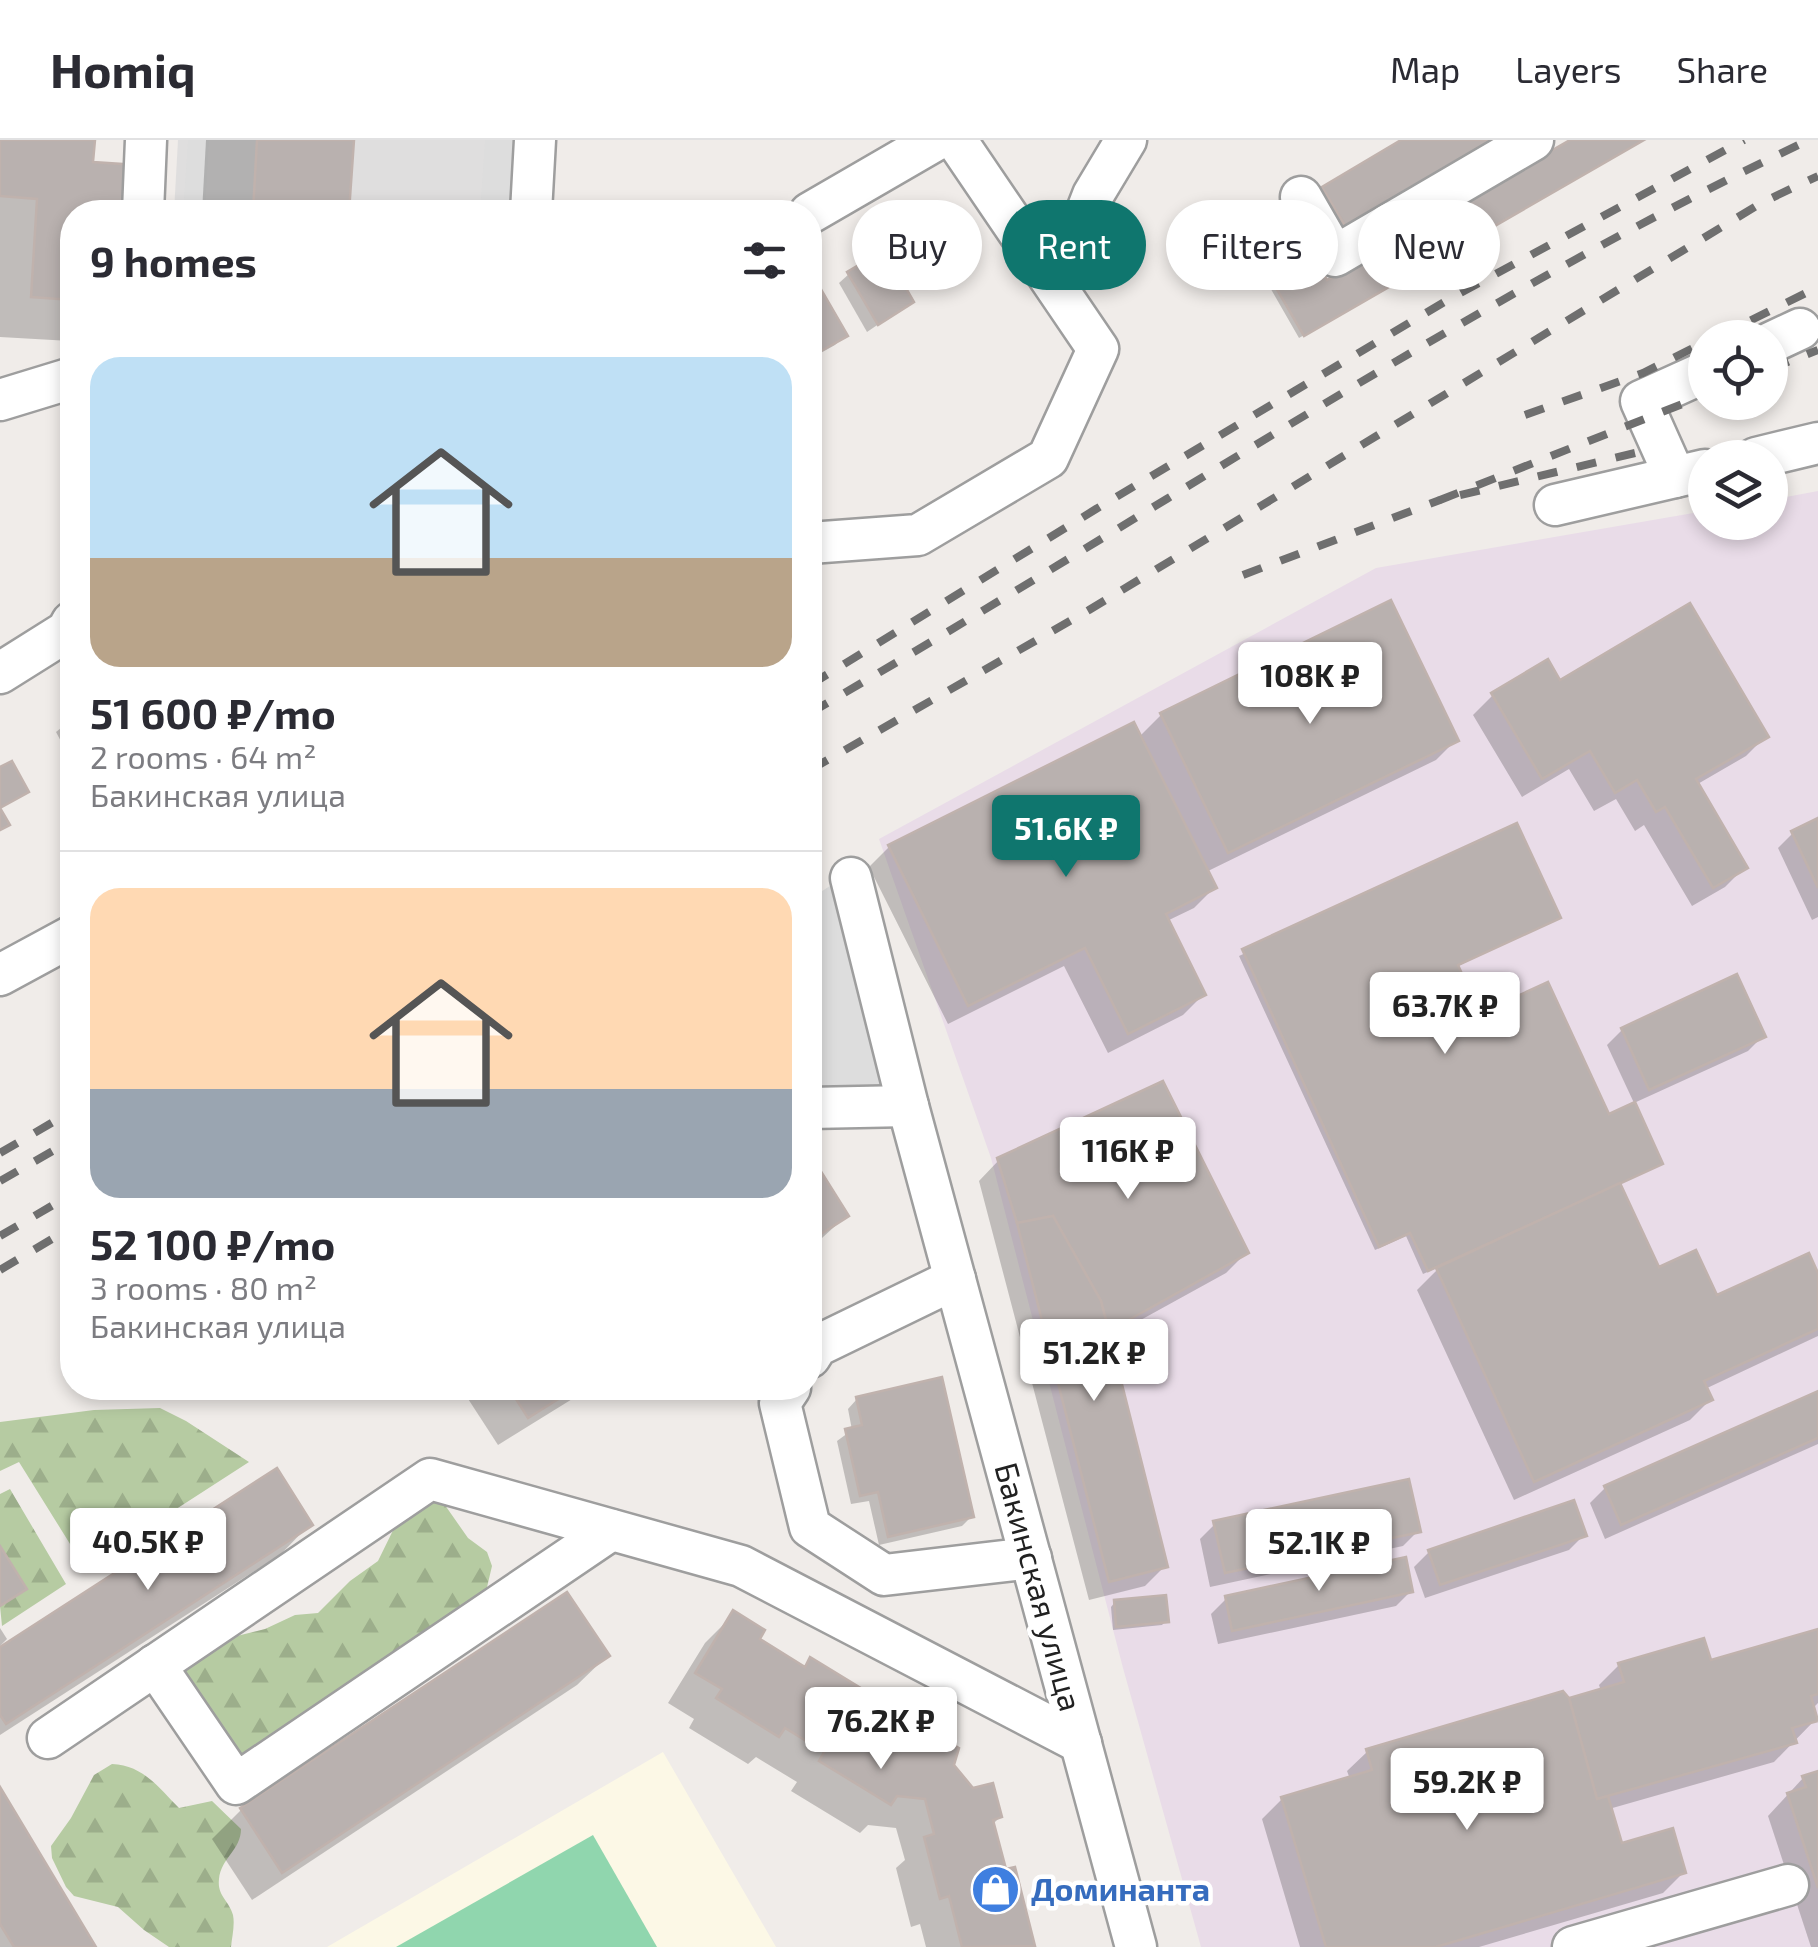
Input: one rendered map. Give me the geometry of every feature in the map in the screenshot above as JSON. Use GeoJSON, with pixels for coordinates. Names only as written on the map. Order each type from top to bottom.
{"type":"FeatureCollection","features":[{"type":"Feature","properties":{"kind":"street"},"geometry":{"type":"LineString","coordinates":[[144,200],[146,140]]}},
{"type":"Feature","properties":{"kind":"street"},"geometry":{"type":"LineString","coordinates":[[532,200],[536,140]]}},
{"type":"Feature","properties":{"kind":"street"},"geometry":{"type":"LineString","coordinates":[[822,206],[936,140]]}},
{"type":"Feature","properties":{"kind":"street"},"geometry":{"type":"LineString","coordinates":[[956,140],[1002,207]]}},
{"type":"Feature","properties":{"kind":"street"},"geometry":{"type":"LineString","coordinates":[[1091,200],[1126,140]]}},
{"type":"Feature","properties":{"kind":"street"},"geometry":{"type":"LineString","coordinates":[[1300,197],[1335,256],[1533,140]]}},
{"type":"Feature","properties":{"kind":"street"},"geometry":{"type":"LineString","coordinates":[[822,542],[918,535],[1048,458],[1098,349],[1058,290]]}},
{"type":"Feature","properties":{"kind":"street"},"geometry":{"type":"LineString","coordinates":[[1688,380],[1641,401],[1688,470]]}},
{"type":"Feature","properties":{"kind":"street"},"geometry":{"type":"LineString","coordinates":[[0,400],[60,382]]}},
{"type":"Feature","properties":{"kind":"street"},"geometry":{"type":"LineString","coordinates":[[1788,450],[1818,443]]}},
{"type":"Feature","properties":{"kind":"street"},"geometry":{"type":"LineString","coordinates":[[1555,505],[1688,473]]}},
{"type":"Feature","properties":{"kind":"street"},"geometry":{"type":"LineString","coordinates":[[0,673],[60,636]]}},
{"type":"Feature","properties":{"kind":"street","name":"Бакинская улица"},"geometry":{"type":"LineString","coordinates":[[852,878],[908,1106],[1136,1947]]}},
{"type":"Feature","properties":{"kind":"street"},"geometry":{"type":"LineString","coordinates":[[0,976],[60,943]]}},
{"type":"Feature","properties":{"kind":"street"},"geometry":{"type":"LineString","coordinates":[[822,1108],[908,1106]]}},
{"type":"Feature","properties":{"kind":"street"},"geometry":{"type":"LineString","coordinates":[[822,1344],[955,1279]]}},
{"type":"Feature","properties":{"kind":"street"},"geometry":{"type":"LineString","coordinates":[[782,1400],[780,1404],[810,1527],[884,1576],[1031,1558]]}},
{"type":"Feature","properties":{"kind":"street"},"geometry":{"type":"LineString","coordinates":[[48,1738],[430,1479],[741,1566],[1081,1743]]}},
{"type":"Feature","properties":{"kind":"street"},"geometry":{"type":"LineString","coordinates":[[155,1665],[236,1784],[611,1530]]}},
{"type":"Feature","properties":{"kind":"street"},"geometry":{"type":"LineString","coordinates":[[1573,1947],[1788,1886]]}},
{"type":"Feature","properties":{"kind":"shaded area"},"geometry":{"type":"Polygon","coordinates":[[[178,140],[519,140],[516,200],[175,200],[178,140]]]}},
{"type":"Feature","properties":{"kind":"shaded area"},"geometry":{"type":"Polygon","coordinates":[[[188,140],[209,140],[206,200],[184,200],[188,140]]]}},
{"type":"Feature","properties":{"kind":"shaded area"},"geometry":{"type":"Polygon","coordinates":[[[485,140],[514,140],[511,200],[481,200],[485,140]]]}},
{"type":"Feature","properties":{"kind":"shaded area"},"geometry":{"type":"Polygon","coordinates":[[[1818,491],[1818,1947],[1201,1947],[1123,1668],[991,1158],[879,839],[1376,568],[1688,514],[1688,540],[1788,540],[1788,497],[1818,491]]]}},
{"type":"Feature","properties":{"kind":"shaded area"},"geometry":{"type":"Polygon","coordinates":[[[836,882],[889,1082],[822,1108],[822,891],[836,882]]]}},
{"type":"Feature","properties":{"kind":"shaded area"},"geometry":{"type":"Polygon","coordinates":[[[663,1752],[776,1947],[327,1947],[663,1752]]]}},
{"type":"Feature","properties":{"kind":"green space"},"geometry":{"type":"Polygon","coordinates":[[[160,1408],[249,1462],[85,1568],[19,1462],[0,1471],[0,1422],[94,1410],[160,1408]]]}},
{"type":"Feature","properties":{"kind":"green space"},"geometry":{"type":"Polygon","coordinates":[[[10,1489],[66,1584],[2,1626],[0,1606],[27,1589],[0,1546],[0,1494],[10,1489]]]}},
{"type":"Feature","properties":{"kind":"green space"},"geometry":{"type":"Polygon","coordinates":[[[440,1498],[468,1538],[487,1552],[492,1566],[484,1600],[243,1758],[148,1658],[265,1629],[295,1615],[318,1613],[350,1581],[378,1561],[402,1512],[440,1498]]]}},
{"type":"Feature","properties":{"kind":"green space"},"geometry":{"type":"Polygon","coordinates":[[[112,1764],[142,1773],[179,1808],[212,1801],[241,1829],[219,1879],[220,1890],[233,1915],[231,1947],[169,1947],[118,1907],[74,1896],[66,1887],[52,1858],[51,1846],[94,1775],[112,1764]]]}},
{"type":"Feature","properties":{"kind":"green space"},"geometry":{"type":"Polygon","coordinates":[[[593,1835],[657,1947],[396,1947],[593,1835]]]}},
{"type":"Feature","properties":{"kind":"building"},"geometry":{"type":"Polygon","coordinates":[[[0,140],[95,140],[93,162],[137,165],[134,200],[60,200],[60,299],[31,297],[37,199],[0,196],[0,140]]]}},
{"type":"Feature","properties":{"kind":"building"},"geometry":{"type":"Polygon","coordinates":[[[257,140],[354,140],[350,200],[254,200],[257,140]]]}},
{"type":"Feature","properties":{"kind":"building"},"geometry":{"type":"Polygon","coordinates":[[[1401,140],[1501,140],[1400,200],[1358,200],[1358,225],[1348,231],[1338,214],[1338,200],[1330,200],[1322,187],[1401,140]]]}},
{"type":"Feature","properties":{"kind":"building"},"geometry":{"type":"Polygon","coordinates":[[[1570,140],[1644,140],[1500,223],[1500,200],[1466,200],[1570,140]]]}},
{"type":"Feature","properties":{"kind":"building"},"geometry":{"type":"Polygon","coordinates":[[[1358,262],[1358,290],[1384,290],[1304,336],[1277,290],[1338,290],[1338,274],[1358,262]]]}},
{"type":"Feature","properties":{"kind":"building"},"geometry":{"type":"Polygon","coordinates":[[[858,290],[907,290],[914,302],[878,325],[858,290]]]}},
{"type":"Feature","properties":{"kind":"building"},"geometry":{"type":"Polygon","coordinates":[[[822,291],[848,336],[822,350],[822,291]]]}},
{"type":"Feature","properties":{"kind":"building"},"geometry":{"type":"Polygon","coordinates":[[[1391,600],[1459,741],[1228,853],[1160,713],[1391,600]]]}},
{"type":"Feature","properties":{"kind":"building"},"geometry":{"type":"Polygon","coordinates":[[[1690,603],[1769,737],[1696,779],[1748,868],[1713,888],[1665,807],[1656,812],[1637,780],[1615,793],[1590,751],[1542,779],[1491,693],[1548,659],[1560,680],[1690,603]]]}},
{"type":"Feature","properties":{"kind":"building"},"geometry":{"type":"Polygon","coordinates":[[[1134,722],[1217,888],[1166,914],[1206,995],[1128,1034],[1085,948],[968,1006],[888,845],[1134,722]]]}},
{"type":"Feature","properties":{"kind":"building"},"geometry":{"type":"Polygon","coordinates":[[[12,761],[29,792],[0,808],[0,767],[12,761]]]}},
{"type":"Feature","properties":{"kind":"building"},"geometry":{"type":"Polygon","coordinates":[[[0,808],[10,825],[0,830],[0,808]]]}},
{"type":"Feature","properties":{"kind":"building"},"geometry":{"type":"Polygon","coordinates":[[[1818,818],[1818,888],[1791,831],[1818,818]]]}},
{"type":"Feature","properties":{"kind":"building"},"geometry":{"type":"Polygon","coordinates":[[[1517,823],[1561,918],[1458,965],[1480,1013],[1548,982],[1609,1114],[1635,1102],[1663,1164],[1428,1271],[1410,1233],[1379,1247],[1242,949],[1517,823]]]}},
{"type":"Feature","properties":{"kind":"building"},"geometry":{"type":"Polygon","coordinates":[[[1737,974],[1766,1037],[1649,1090],[1621,1028],[1737,974]]]}},
{"type":"Feature","properties":{"kind":"building"},"geometry":{"type":"Polygon","coordinates":[[[1163,1081],[1249,1253],[1109,1331],[1101,1301],[1053,1216],[1017,1223],[997,1158],[1163,1081]]]}},
{"type":"Feature","properties":{"kind":"building"},"geometry":{"type":"Polygon","coordinates":[[[822,1173],[849,1216],[822,1233],[822,1173]]]}},
{"type":"Feature","properties":{"kind":"building"},"geometry":{"type":"Polygon","coordinates":[[[1620,1183],[1659,1267],[1696,1250],[1717,1295],[1809,1253],[1818,1273],[1818,1329],[1704,1381],[1713,1400],[1534,1482],[1436,1268],[1620,1183]]]}},
{"type":"Feature","properties":{"kind":"building"},"geometry":{"type":"Polygon","coordinates":[[[1053,1216],[1101,1301],[1168,1567],[1109,1582],[1017,1223],[1053,1216]]]}},
{"type":"Feature","properties":{"kind":"building"},"geometry":{"type":"Polygon","coordinates":[[[942,1377],[974,1517],[888,1537],[878,1492],[860,1496],[845,1429],[862,1425],[856,1397],[942,1377]]]}},
{"type":"Feature","properties":{"kind":"building"},"geometry":{"type":"Polygon","coordinates":[[[1818,1391],[1818,1438],[1621,1525],[1604,1486],[1818,1391]]]}},
{"type":"Feature","properties":{"kind":"building"},"geometry":{"type":"Polygon","coordinates":[[[517,1400],[557,1400],[528,1418],[517,1400]]]}},
{"type":"Feature","properties":{"kind":"building"},"geometry":{"type":"Polygon","coordinates":[[[277,1468],[313,1525],[6,1724],[0,1715],[0,1647],[277,1468]]]}},
{"type":"Feature","properties":{"kind":"building"},"geometry":{"type":"Polygon","coordinates":[[[1409,1479],[1421,1532],[1225,1573],[1213,1521],[1409,1479]]]}},
{"type":"Feature","properties":{"kind":"building"},"geometry":{"type":"Polygon","coordinates":[[[1574,1500],[1587,1536],[1440,1585],[1428,1550],[1574,1500]]]}},
{"type":"Feature","properties":{"kind":"building"},"geometry":{"type":"Polygon","coordinates":[[[0,1546],[27,1589],[0,1606],[0,1546]]]}},
{"type":"Feature","properties":{"kind":"building"},"geometry":{"type":"Polygon","coordinates":[[[1406,1557],[1413,1592],[1232,1631],[1225,1596],[1406,1557]]]}},
{"type":"Feature","properties":{"kind":"building"},"geometry":{"type":"Polygon","coordinates":[[[567,1592],[610,1656],[282,1873],[240,1808],[567,1592]]]}},
{"type":"Feature","properties":{"kind":"building"},"geometry":{"type":"Polygon","coordinates":[[[1166,1595],[1169,1622],[1116,1627],[1114,1600],[1166,1595]]]}},
{"type":"Feature","properties":{"kind":"building"},"geometry":{"type":"Polygon","coordinates":[[[733,1610],[765,1630],[760,1639],[805,1667],[810,1657],[872,1695],[866,1704],[920,1737],[925,1728],[959,1748],[954,1765],[973,1788],[993,1783],[1002,1817],[993,1820],[1006,1869],[1015,1867],[1035,1946],[962,1947],[949,1896],[940,1899],[924,1837],[934,1834],[925,1799],[897,1796],[891,1805],[819,1761],[824,1752],[785,1728],[779,1737],[716,1698],[722,1689],[695,1673],[733,1610]]]}},
{"type":"Feature","properties":{"kind":"building"},"geometry":{"type":"Polygon","coordinates":[[[1818,1629],[1818,1694],[1811,1696],[1818,1721],[1792,1728],[1797,1743],[1597,1799],[1569,1698],[1624,1682],[1618,1663],[1704,1638],[1711,1660],[1818,1629]]]}},
{"type":"Feature","properties":{"kind":"building"},"geometry":{"type":"Polygon","coordinates":[[[1563,1691],[1569,1698],[1597,1799],[1608,1796],[1622,1843],[1673,1828],[1686,1873],[1436,1947],[1326,1947],[1281,1797],[1372,1770],[1366,1749],[1563,1691]]]}},
{"type":"Feature","properties":{"kind":"building"},"geometry":{"type":"Polygon","coordinates":[[[1818,1771],[1818,1888],[1787,1793],[1806,1787],[1802,1776],[1818,1771]]]}},
{"type":"Feature","properties":{"kind":"building"},"geometry":{"type":"Polygon","coordinates":[[[0,1787],[96,1947],[14,1947],[0,1924],[0,1787]]]}},
{"type":"Feature","properties":{"kind":"railway"},"geometry":{"type":"LineString","coordinates":[[822,678],[1451,298],[1744,140]]}},
{"type":"Feature","properties":{"kind":"railway"},"geometry":{"type":"LineString","coordinates":[[822,706],[1428,343],[1680,204],[1809,140]]}},
{"type":"Feature","properties":{"kind":"railway"},"geometry":{"type":"LineString","coordinates":[[822,763],[1089,610],[1763,202],[1818,176]]}},
{"type":"Feature","properties":{"kind":"railway"},"geometry":{"type":"LineString","coordinates":[[1751,320],[1818,287]]}},
{"type":"Feature","properties":{"kind":"railway"},"geometry":{"type":"LineString","coordinates":[[1525,415],[1643,373],[1688,350]]}},
{"type":"Feature","properties":{"kind":"railway"},"geometry":{"type":"LineString","coordinates":[[1788,362],[1818,350]]}},
{"type":"Feature","properties":{"kind":"railway"},"geometry":{"type":"LineString","coordinates":[[1635,453],[1440,500],[1688,402]]}},
{"type":"Feature","properties":{"kind":"railway"},"geometry":{"type":"LineString","coordinates":[[1243,575],[1440,500]]}},
{"type":"Feature","properties":{"kind":"railway"},"geometry":{"type":"LineString","coordinates":[[0,1153],[60,1118]]}},
{"type":"Feature","properties":{"kind":"railway"},"geometry":{"type":"LineString","coordinates":[[0,1181],[60,1147]]}},
{"type":"Feature","properties":{"kind":"railway"},"geometry":{"type":"LineString","coordinates":[[0,1236],[60,1201]]}},
{"type":"Feature","properties":{"kind":"railway"},"geometry":{"type":"LineString","coordinates":[[0,1270],[60,1234]]}},
{"type":"Feature","properties":{"kind":"place","name":"Доминанта"},"geometry":{"type":"Point","coordinates":[996,1890]}}]}
